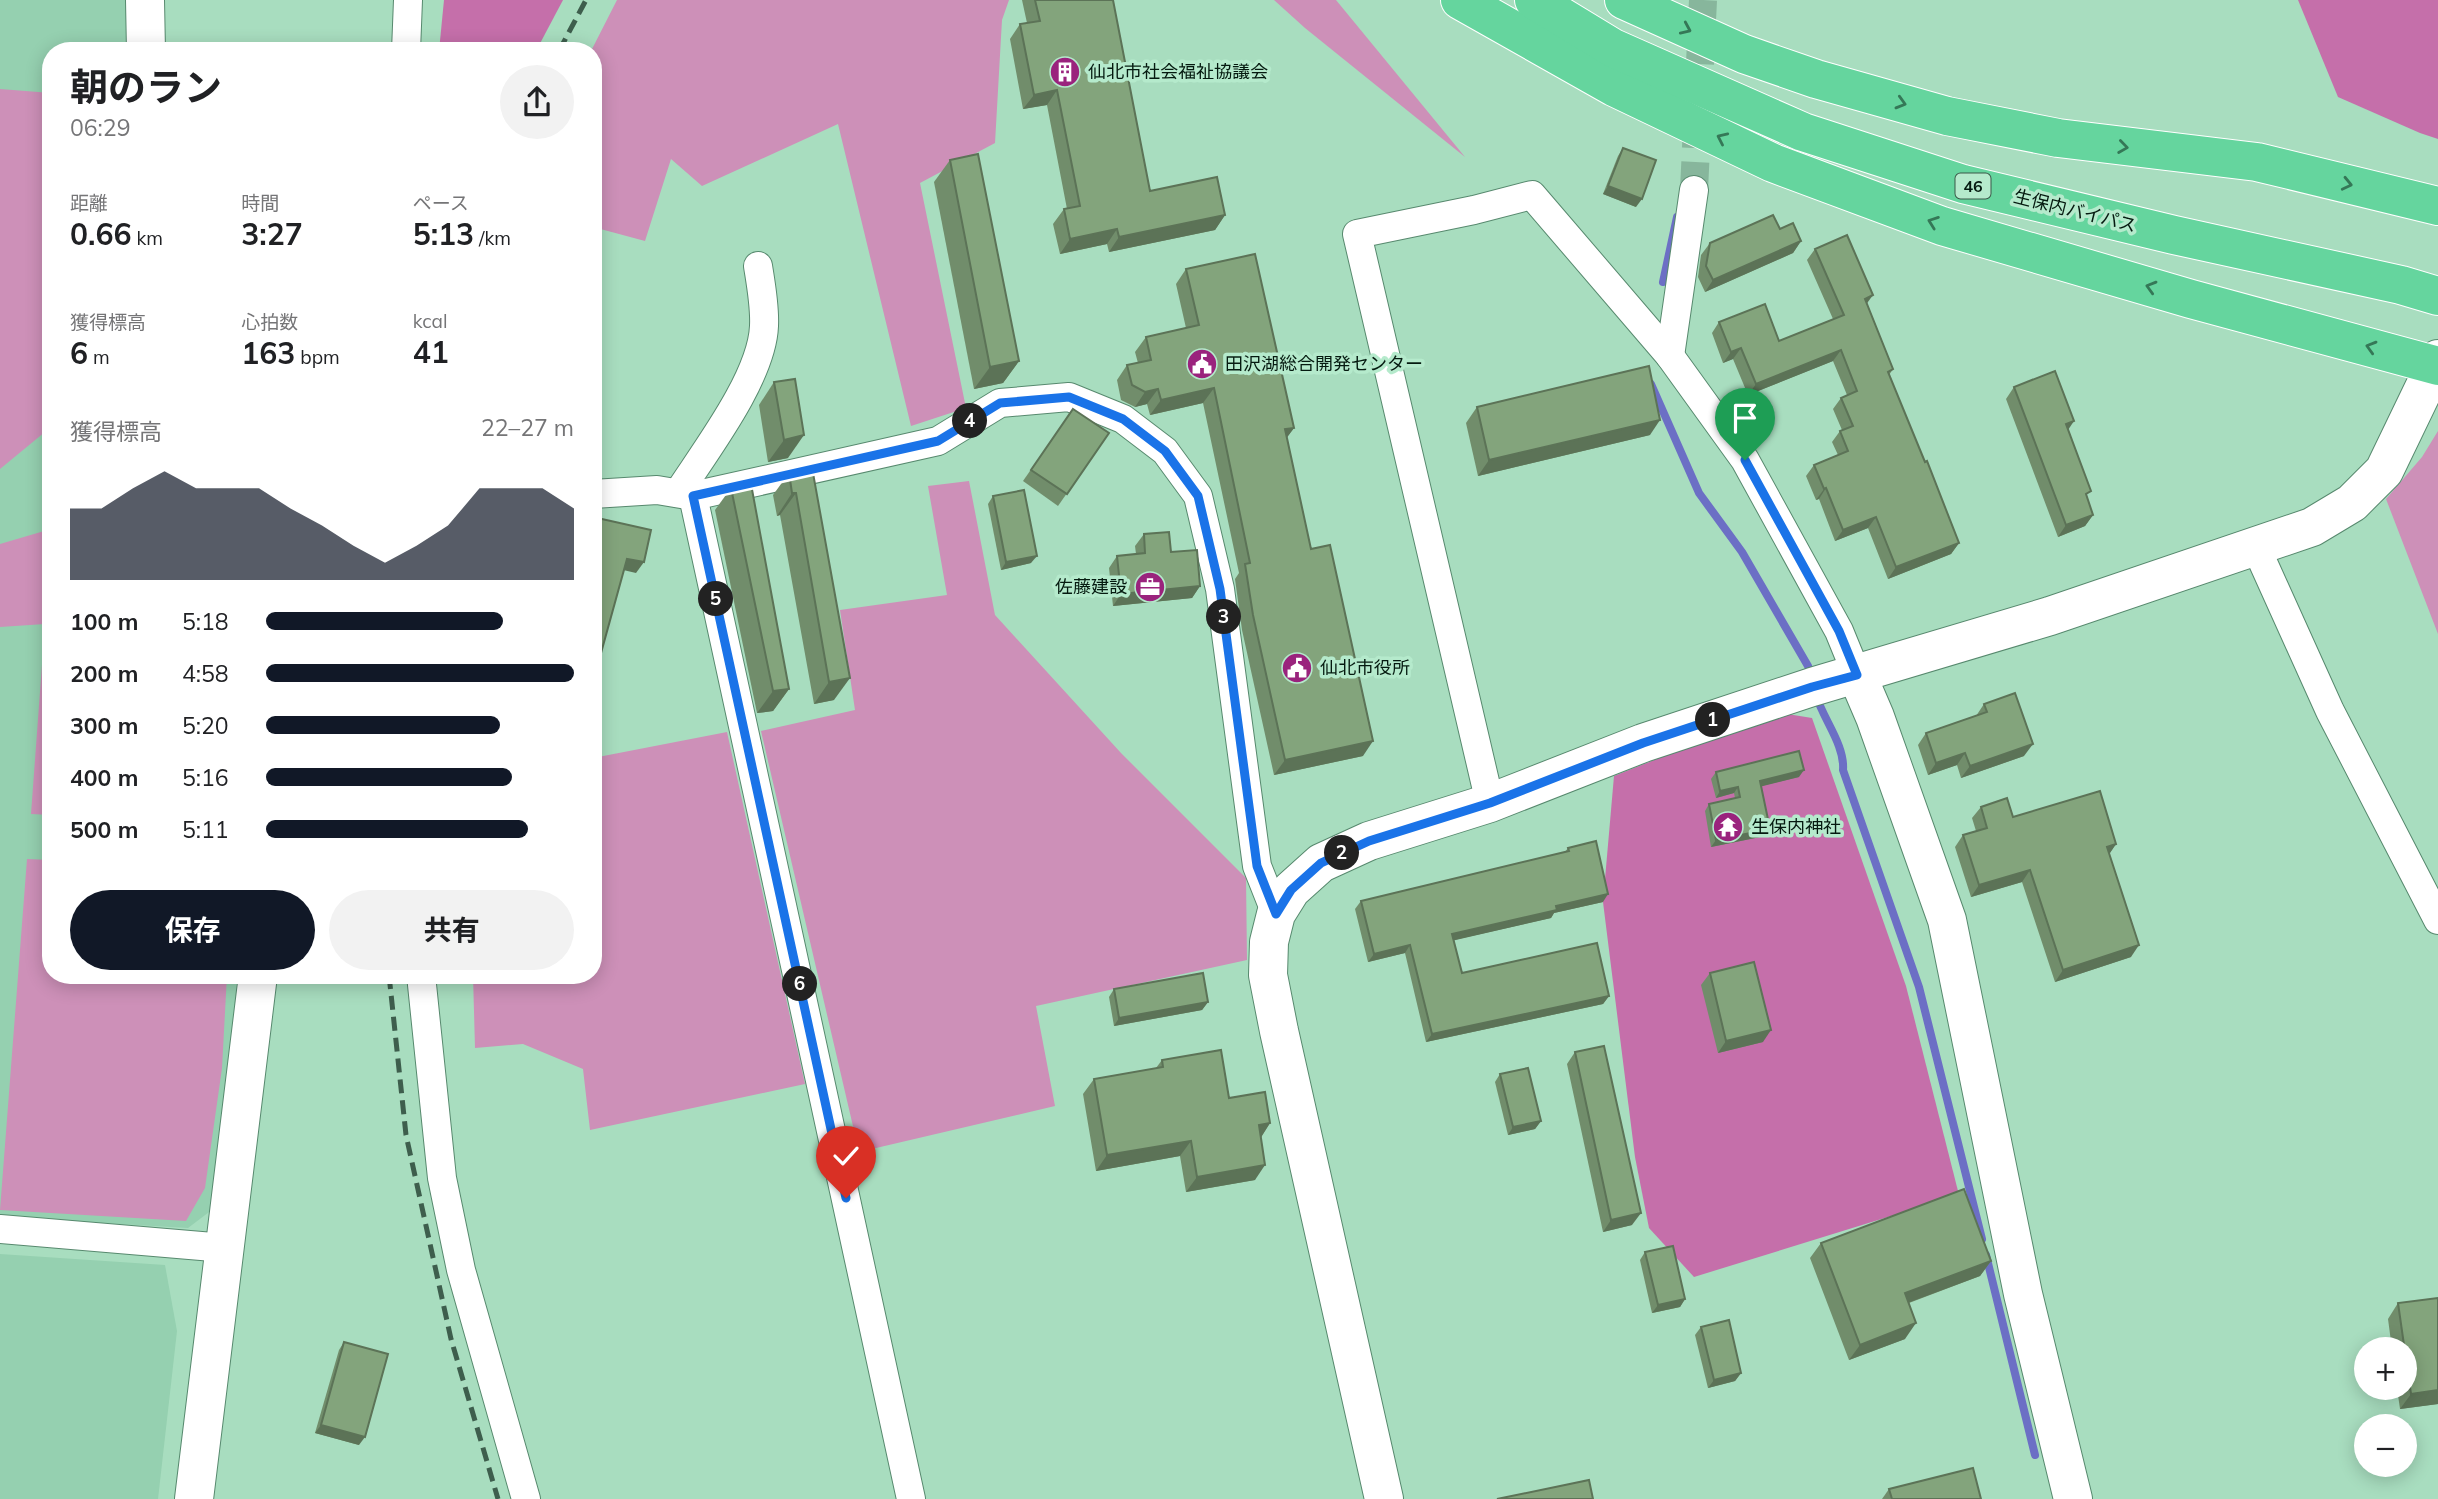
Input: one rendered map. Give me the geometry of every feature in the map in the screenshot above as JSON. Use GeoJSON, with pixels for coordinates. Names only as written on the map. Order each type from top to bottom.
{"type":"FeatureCollection","features":[{"type":"Feature","properties":{"kind":"highway"},"geometry":{"type":"LineString","coordinates":[[1460,0],[1614,87],[1773,163],[1929,221],[2191,299],[2437,364]]}},
{"type":"Feature","properties":{"kind":"highway","name":"生保内バイパス"},"geometry":{"type":"LineString","coordinates":[[1534,0],[1613,48],[1802,132],[1963,184],[2174,235],[2401,285],[2438,296]]}},
{"type":"Feature","properties":{"kind":"highway"},"geometry":{"type":"LineString","coordinates":[[1624,0],[1744,54],[1816,79],[1947,116],[2058,138],[2257,162],[2438,206]]}},
{"type":"Feature","properties":{"kind":"street"},"geometry":{"type":"LineString","coordinates":[[145,0],[146,42]]}},
{"type":"Feature","properties":{"kind":"street"},"geometry":{"type":"LineString","coordinates":[[406,42],[408,0]]}},
{"type":"Feature","properties":{"kind":"street"},"geometry":{"type":"LineString","coordinates":[[1670,356],[1694,190]]}},
{"type":"Feature","properties":{"kind":"street"},"geometry":{"type":"LineString","coordinates":[[1490,803],[1357,234],[1532,195],[1670,356],[1745,460],[1839,631],[1875,717],[1947,920],[2023,1294],[2073,1499]]}},
{"type":"Feature","properties":{"kind":"street"},"geometry":{"type":"LineString","coordinates":[[758,266],[764,327],[752,373],[686,494],[911,1499]]}},
{"type":"Feature","properties":{"kind":"street"},"geometry":{"type":"LineString","coordinates":[[1384,1499],[1268,975],[1268,951],[1276,914],[1291,890],[1321,863],[1369,841],[1490,803],[1643,743],[1812,687],[2050,616],[2256,547],[2322,521],[2352,503],[2384,471],[2437,364]]}},
{"type":"Feature","properties":{"kind":"street"},"geometry":{"type":"LineString","coordinates":[[602,493],[657,490],[686,494],[938,441],[1000,403],[1069,397],[1123,419],[1165,451],[1198,496],[1220,589],[1257,866],[1276,914]]}},
{"type":"Feature","properties":{"kind":"street"},"geometry":{"type":"LineString","coordinates":[[2256,547],[2330,711],[2438,920]]}},
{"type":"Feature","properties":{"kind":"street"},"geometry":{"type":"LineString","coordinates":[[194,1499],[257,984]]}},
{"type":"Feature","properties":{"kind":"street"},"geometry":{"type":"LineString","coordinates":[[422,984],[442,1178],[461,1270],[526,1499]]}},
{"type":"Feature","properties":{"kind":"street"},"geometry":{"type":"LineString","coordinates":[[0,1229],[225,1248]]}},
{"type":"Feature","properties":{"kind":"shaded area"},"geometry":{"type":"Polygon","coordinates":[[[0,0],[132,0],[134,42],[42,42],[42,984],[236,984],[217,1206],[188,1228],[0,1217],[0,0]]]}},
{"type":"Feature","properties":{"kind":"shaded area"},"geometry":{"type":"Polygon","coordinates":[[[444,0],[563,0],[541,42],[440,42],[444,0]]]}},
{"type":"Feature","properties":{"kind":"shaded area"},"geometry":{"type":"Polygon","coordinates":[[[617,0],[1009,0],[1002,20],[995,143],[920,183],[966,408],[911,426],[838,124],[702,186],[671,159],[645,241],[602,229],[602,42],[596,42],[617,0]]]}},
{"type":"Feature","properties":{"kind":"shaded area"},"geometry":{"type":"Polygon","coordinates":[[[1274,0],[1336,0],[1465,157],[1305,28],[1274,0]]]}},
{"type":"Feature","properties":{"kind":"shaded area"},"geometry":{"type":"Polygon","coordinates":[[[2298,0],[2438,0],[2438,139],[2338,97],[2298,0]]]}},
{"type":"Feature","properties":{"kind":"shaded area"},"geometry":{"type":"Polygon","coordinates":[[[0,89],[42,92],[42,434],[0,469],[0,89]]]}},
{"type":"Feature","properties":{"kind":"shaded area"},"geometry":{"type":"Polygon","coordinates":[[[2438,431],[2438,634],[2386,499],[2422,457],[2438,431]]]}},
{"type":"Feature","properties":{"kind":"shaded area"},"geometry":{"type":"Polygon","coordinates":[[[969,481],[995,615],[1121,753],[1246,878],[1247,960],[1036,1006],[1055,1106],[859,1152],[761,731],[855,710],[840,610],[947,595],[928,486],[969,481]]]}},
{"type":"Feature","properties":{"kind":"shaded area"},"geometry":{"type":"Polygon","coordinates":[[[42,532],[42,624],[0,627],[0,544],[42,532]]]}},
{"type":"Feature","properties":{"kind":"shaded area"},"geometry":{"type":"Polygon","coordinates":[[[42,665],[42,815],[31,814],[42,665]]]}},
{"type":"Feature","properties":{"kind":"shaded area"},"geometry":{"type":"Polygon","coordinates":[[[1775,712],[1812,718],[1906,986],[1959,1195],[1694,1277],[1649,1228],[1635,1157],[1603,902],[1614,776],[1775,712]]]}},
{"type":"Feature","properties":{"kind":"shaded area"},"geometry":{"type":"Polygon","coordinates":[[[727,732],[805,1084],[590,1130],[583,1069],[523,1044],[475,1048],[473,984],[602,984],[602,756],[727,732]]]}},
{"type":"Feature","properties":{"kind":"shaded area"},"geometry":{"type":"Polygon","coordinates":[[[27,859],[42,860],[42,984],[227,984],[222,1068],[205,1188],[186,1221],[0,1210],[27,859]]]}},
{"type":"Feature","properties":{"kind":"shaded area"},"geometry":{"type":"Polygon","coordinates":[[[0,1254],[165,1265],[177,1331],[158,1499],[0,1499],[0,1254]]]}},
{"type":"Feature","properties":{"kind":"building"},"geometry":{"type":"Polygon","coordinates":[[[1035,0],[1113,0],[1150,191],[1217,177],[1225,215],[1119,237],[1117,229],[1070,239],[1064,209],[1080,206],[1057,90],[1034,95],[1020,24],[1040,21],[1035,0]]]}},
{"type":"Feature","properties":{"kind":"building"},"geometry":{"type":"Polygon","coordinates":[[[1623,148],[1656,160],[1642,199],[1608,186],[1623,148]]]}},
{"type":"Feature","properties":{"kind":"building"},"geometry":{"type":"Polygon","coordinates":[[[978,154],[1019,361],[990,367],[950,160],[978,154]]]}},
{"type":"Feature","properties":{"kind":"building"},"geometry":{"type":"Polygon","coordinates":[[[1773,215],[1780,229],[1793,223],[1801,241],[1713,280],[1706,266],[1710,243],[1773,215]]]}},
{"type":"Feature","properties":{"kind":"building"},"geometry":{"type":"Polygon","coordinates":[[[1847,235],[1873,295],[1865,299],[1893,369],[1888,372],[1959,543],[1896,567],[1876,517],[1843,530],[1814,465],[1848,451],[1840,431],[1853,426],[1841,398],[1857,391],[1841,350],[1756,384],[1741,348],[1731,352],[1719,322],[1765,304],[1779,341],[1844,315],[1815,249],[1847,235]]]}},
{"type":"Feature","properties":{"kind":"building"},"geometry":{"type":"Polygon","coordinates":[[[1255,254],[1294,428],[1285,429],[1311,549],[1330,545],[1373,741],[1285,760],[1253,615],[1245,564],[1250,563],[1214,388],[1161,400],[1158,389],[1145,392],[1132,385],[1127,365],[1151,360],[1146,337],[1199,325],[1186,269],[1255,254]]]}},
{"type":"Feature","properties":{"kind":"building"},"geometry":{"type":"Polygon","coordinates":[[[1649,366],[1660,420],[1489,460],[1477,407],[1649,366]]]}},
{"type":"Feature","properties":{"kind":"building"},"geometry":{"type":"Polygon","coordinates":[[[2055,371],[2074,421],[2066,424],[2091,491],[2086,494],[2093,515],[2066,525],[2014,387],[2055,371]]]}},
{"type":"Feature","properties":{"kind":"building"},"geometry":{"type":"Polygon","coordinates":[[[795,379],[804,435],[784,440],[774,382],[795,379]]]}},
{"type":"Feature","properties":{"kind":"building"},"geometry":{"type":"Polygon","coordinates":[[[1073,409],[1109,433],[1067,494],[1031,470],[1073,409]]]}},
{"type":"Feature","properties":{"kind":"building"},"geometry":{"type":"Polygon","coordinates":[[[809,468],[810,474],[813,473],[850,678],[829,682],[796,493],[792,493],[789,473],[809,468]]]}},
{"type":"Feature","properties":{"kind":"building"},"geometry":{"type":"Polygon","coordinates":[[[751,484],[789,689],[773,691],[731,488],[751,484]]]}},
{"type":"Feature","properties":{"kind":"building"},"geometry":{"type":"Polygon","coordinates":[[[1024,490],[1037,556],[1006,562],[993,496],[1024,490]]]}},
{"type":"Feature","properties":{"kind":"building"},"geometry":{"type":"Polygon","coordinates":[[[602,519],[651,530],[644,562],[627,559],[602,649],[602,519]]]}},
{"type":"Feature","properties":{"kind":"building"},"geometry":{"type":"Polygon","coordinates":[[[1169,532],[1171,552],[1197,550],[1200,586],[1121,594],[1117,556],[1145,553],[1144,534],[1169,532]]]}},
{"type":"Feature","properties":{"kind":"building"},"geometry":{"type":"Polygon","coordinates":[[[2015,693],[2033,744],[1970,766],[1965,753],[1936,763],[1926,733],[1987,712],[1984,704],[2015,693]]]}},
{"type":"Feature","properties":{"kind":"building"},"geometry":{"type":"Polygon","coordinates":[[[1799,751],[1804,770],[1760,781],[1770,829],[1716,840],[1709,804],[1740,797],[1738,787],[1720,791],[1716,772],[1799,751]]]}},
{"type":"Feature","properties":{"kind":"building"},"geometry":{"type":"Polygon","coordinates":[[[2100,791],[2116,844],[2107,847],[2139,945],[2063,970],[2030,870],[1979,885],[1963,835],[1987,828],[1981,807],[2007,798],[2013,817],[2100,791]]]}},
{"type":"Feature","properties":{"kind":"building"},"geometry":{"type":"Polygon","coordinates":[[[1596,841],[1608,894],[1556,906],[1557,910],[1452,934],[1462,973],[1597,943],[1609,996],[1432,1034],[1410,945],[1374,954],[1361,901],[1569,851],[1568,848],[1596,841]]]}},
{"type":"Feature","properties":{"kind":"building"},"geometry":{"type":"Polygon","coordinates":[[[1754,962],[1771,1030],[1726,1041],[1710,973],[1754,962]]]}},
{"type":"Feature","properties":{"kind":"building"},"geometry":{"type":"Polygon","coordinates":[[[1203,973],[1208,1002],[1119,1018],[1114,989],[1203,973]]]}},
{"type":"Feature","properties":{"kind":"building"},"geometry":{"type":"Polygon","coordinates":[[[1604,1046],[1641,1213],[1611,1220],[1575,1052],[1604,1046]]]}},
{"type":"Feature","properties":{"kind":"building"},"geometry":{"type":"Polygon","coordinates":[[[1221,1050],[1229,1098],[1265,1092],[1270,1123],[1259,1125],[1265,1165],[1197,1177],[1191,1141],[1107,1155],[1094,1079],[1163,1067],[1162,1060],[1221,1050]]]}},
{"type":"Feature","properties":{"kind":"building"},"geometry":{"type":"Polygon","coordinates":[[[1528,1068],[1541,1121],[1513,1127],[1500,1074],[1528,1068]]]}},
{"type":"Feature","properties":{"kind":"building"},"geometry":{"type":"Polygon","coordinates":[[[1964,1189],[1991,1261],[1905,1293],[1916,1323],[1860,1345],[1821,1243],[1964,1189]]]}},
{"type":"Feature","properties":{"kind":"building"},"geometry":{"type":"Polygon","coordinates":[[[1673,1246],[1685,1299],[1658,1305],[1645,1252],[1673,1246]]]}},
{"type":"Feature","properties":{"kind":"building"},"geometry":{"type":"Polygon","coordinates":[[[2438,1298],[2438,1390],[2417,1393],[2417,1337],[2403,1337],[2398,1303],[2438,1298]]]}},
{"type":"Feature","properties":{"kind":"building"},"geometry":{"type":"Polygon","coordinates":[[[1729,1320],[1741,1373],[1714,1380],[1701,1327],[1729,1320]]]}},
{"type":"Feature","properties":{"kind":"building"},"geometry":{"type":"Polygon","coordinates":[[[344,1342],[388,1354],[365,1437],[321,1425],[344,1342]]]}},
{"type":"Feature","properties":{"kind":"building"},"geometry":{"type":"Polygon","coordinates":[[[1973,1468],[1981,1499],[1892,1499],[1889,1489],[1973,1468]]]}},
{"type":"Feature","properties":{"kind":"building"},"geometry":{"type":"Polygon","coordinates":[[[1589,1480],[1593,1499],[1497,1499],[1589,1480]]]}},
{"type":"Feature","properties":{"kind":"waterway"},"geometry":{"type":"LineString","coordinates":[[1663,282],[1677,217]]}},
{"type":"Feature","properties":{"kind":"waterway"},"geometry":{"type":"LineString","coordinates":[[1651,384],[1699,493],[1742,552],[1811,675]]}},
{"type":"Feature","properties":{"kind":"waterway"},"geometry":{"type":"LineString","coordinates":[[1816,695],[1841,751],[1843,770],[1919,987],[1982,1239]]}},
{"type":"Feature","properties":{"kind":"waterway"},"geometry":{"type":"LineString","coordinates":[[1986,1255],[2035,1455]]}},
{"type":"Feature","properties":{"kind":"tunnel"},"geometry":{"type":"LineString","coordinates":[[1694,190],[1703,0]]}},
{"type":"Feature","properties":{"kind":"railway"},"geometry":{"type":"LineString","coordinates":[[564,42],[586,0]]}},
{"type":"Feature","properties":{"kind":"railway"},"geometry":{"type":"LineString","coordinates":[[390,984],[406,1135],[451,1339],[498,1499]]}},
{"type":"Feature","properties":{"kind":"place","name":"仙北市社会福祉協議会"},"geometry":{"type":"Point","coordinates":[1065,72]}},
{"type":"Feature","properties":{"kind":"place","name":"田沢湖総合開発センター"},"geometry":{"type":"Point","coordinates":[1202,364]}},
{"type":"Feature","properties":{"kind":"place","name":"佐藤建設"},"geometry":{"type":"Point","coordinates":[1150,587]}},
{"type":"Feature","properties":{"kind":"place","name":"仙北市役所"},"geometry":{"type":"Point","coordinates":[1297,668]}},
{"type":"Feature","properties":{"kind":"place","name":"生保内神社"},"geometry":{"type":"Point","coordinates":[1728,827]}},
{"type":"Feature","properties":{"kind":"route"},"geometry":{"type":"LineString","coordinates":[[846,1198],[693,496],[938,441],[1000,403],[1069,397],[1123,419],[1165,451],[1198,496],[1220,589],[1257,866],[1276,914],[1291,890],[1321,863],[1369,841],[1490,803],[1643,743],[1812,687],[1857,675],[1839,631],[1745,460]]}}]}
